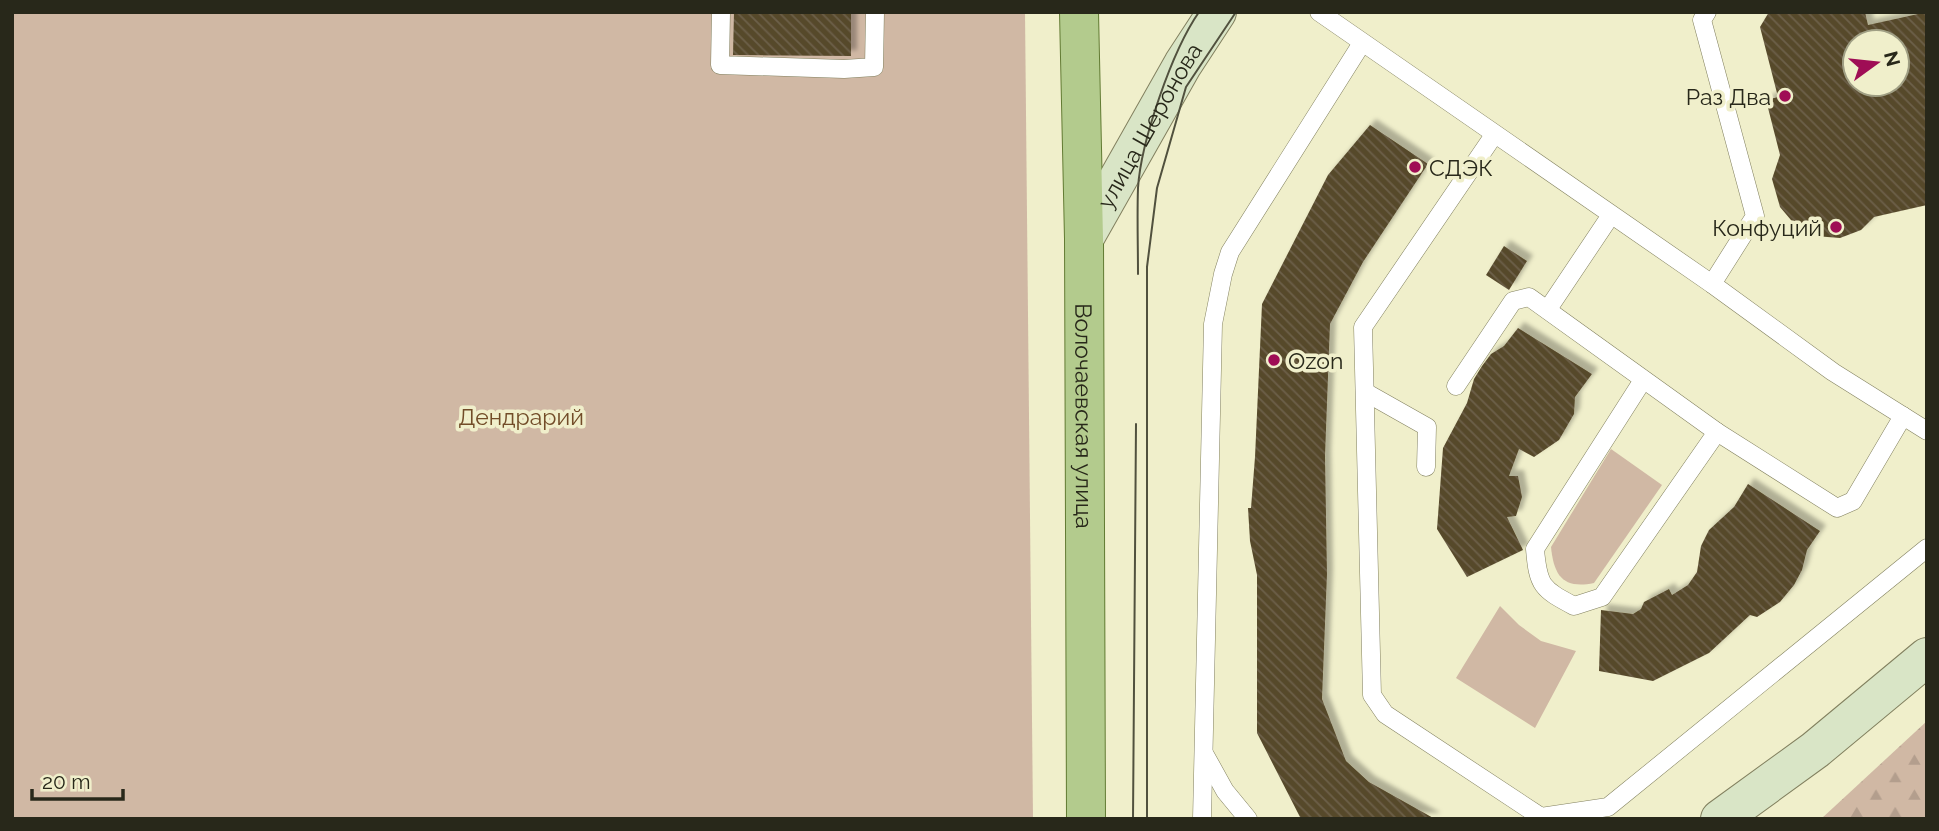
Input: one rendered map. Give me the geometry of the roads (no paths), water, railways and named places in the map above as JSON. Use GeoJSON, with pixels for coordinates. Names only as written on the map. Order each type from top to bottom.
{"type":"FeatureCollection","features":[{"type":"Feature","properties":{"kind":"main road","name":"Волочаевская улица"},"geometry":{"type":"LineString","coordinates":[[1079,12],[1084,239],[1086,819]]}},
{"type":"Feature","properties":{"kind":"main road","name":"улица Шеронова"},"geometry":{"type":"LineString","coordinates":[[1084,239],[1183,64],[1217,12]]}},
{"type":"Feature","properties":{"kind":"main road"},"geometry":{"type":"LineString","coordinates":[[1720,819],[1815,750],[1927,657]]}},
{"type":"Feature","properties":{"kind":"lane"},"geometry":{"type":"LineString","coordinates":[[721,12],[720,65],[844,69],[874,68],[875,12]]}},
{"type":"Feature","properties":{"kind":"lane"},"geometry":{"type":"LineString","coordinates":[[1319,12],[1340,18],[1362,43],[1712,284],[1833,372],[1927,431]]}},
{"type":"Feature","properties":{"kind":"lane"},"geometry":{"type":"LineString","coordinates":[[1707,12],[1702,20],[1755,216],[1712,284]]}},
{"type":"Feature","properties":{"kind":"lane"},"geometry":{"type":"LineString","coordinates":[[1202,819],[1213,324],[1223,274],[1230,252],[1362,43]]}},
{"type":"Feature","properties":{"kind":"lane"},"geometry":{"type":"LineString","coordinates":[[1494,135],[1363,327],[1372,695],[1385,714],[1541,817],[1608,807],[1927,548]]}},
{"type":"Feature","properties":{"kind":"lane"},"geometry":{"type":"LineString","coordinates":[[1548,309],[1612,215]]}},
{"type":"Feature","properties":{"kind":"lane"},"geometry":{"type":"LineString","coordinates":[[1456,386],[1513,301],[1529,297],[1717,432],[1837,508],[1853,501],[1903,416]]}},
{"type":"Feature","properties":{"kind":"lane"},"geometry":{"type":"LineString","coordinates":[[1643,380],[1535,549],[1537,573],[1547,591],[1574,606],[1602,597],[1717,432]]}},
{"type":"Feature","properties":{"kind":"lane"},"geometry":{"type":"LineString","coordinates":[[1365,392],[1427,427],[1426,467]]}},
{"type":"Feature","properties":{"kind":"lane"},"geometry":{"type":"LineString","coordinates":[[1205,755],[1225,791],[1248,819]]}},
{"type":"Feature","properties":{"kind":"tram line"},"geometry":{"type":"LineString","coordinates":[[1138,274],[1138,188],[1145,146],[1159,97],[1178,49],[1199,12]]}},
{"type":"Feature","properties":{"kind":"tram line"},"geometry":{"type":"LineString","coordinates":[[1147,819],[1147,267],[1157,188],[1186,87],[1236,12]]}},
{"type":"Feature","properties":{"kind":"tram line"},"geometry":{"type":"LineString","coordinates":[[1133,819],[1136,424]]}},
{"type":"Feature","properties":{"kind":"place","name":"Раз Два"},"geometry":{"type":"Point","coordinates":[1785,96]}},
{"type":"Feature","properties":{"kind":"place","name":"СДЭК"},"geometry":{"type":"Point","coordinates":[1415,167]}},
{"type":"Feature","properties":{"kind":"place","name":"Конфуций"},"geometry":{"type":"Point","coordinates":[1836,227]}},
{"type":"Feature","properties":{"kind":"place","name":"Ozon"},"geometry":{"type":"Point","coordinates":[1274,360]}},
{"type":"Feature","properties":{"kind":"park label","name":"Дендрарий"},"geometry":{"type":"Point","coordinates":[521,416]}}]}
